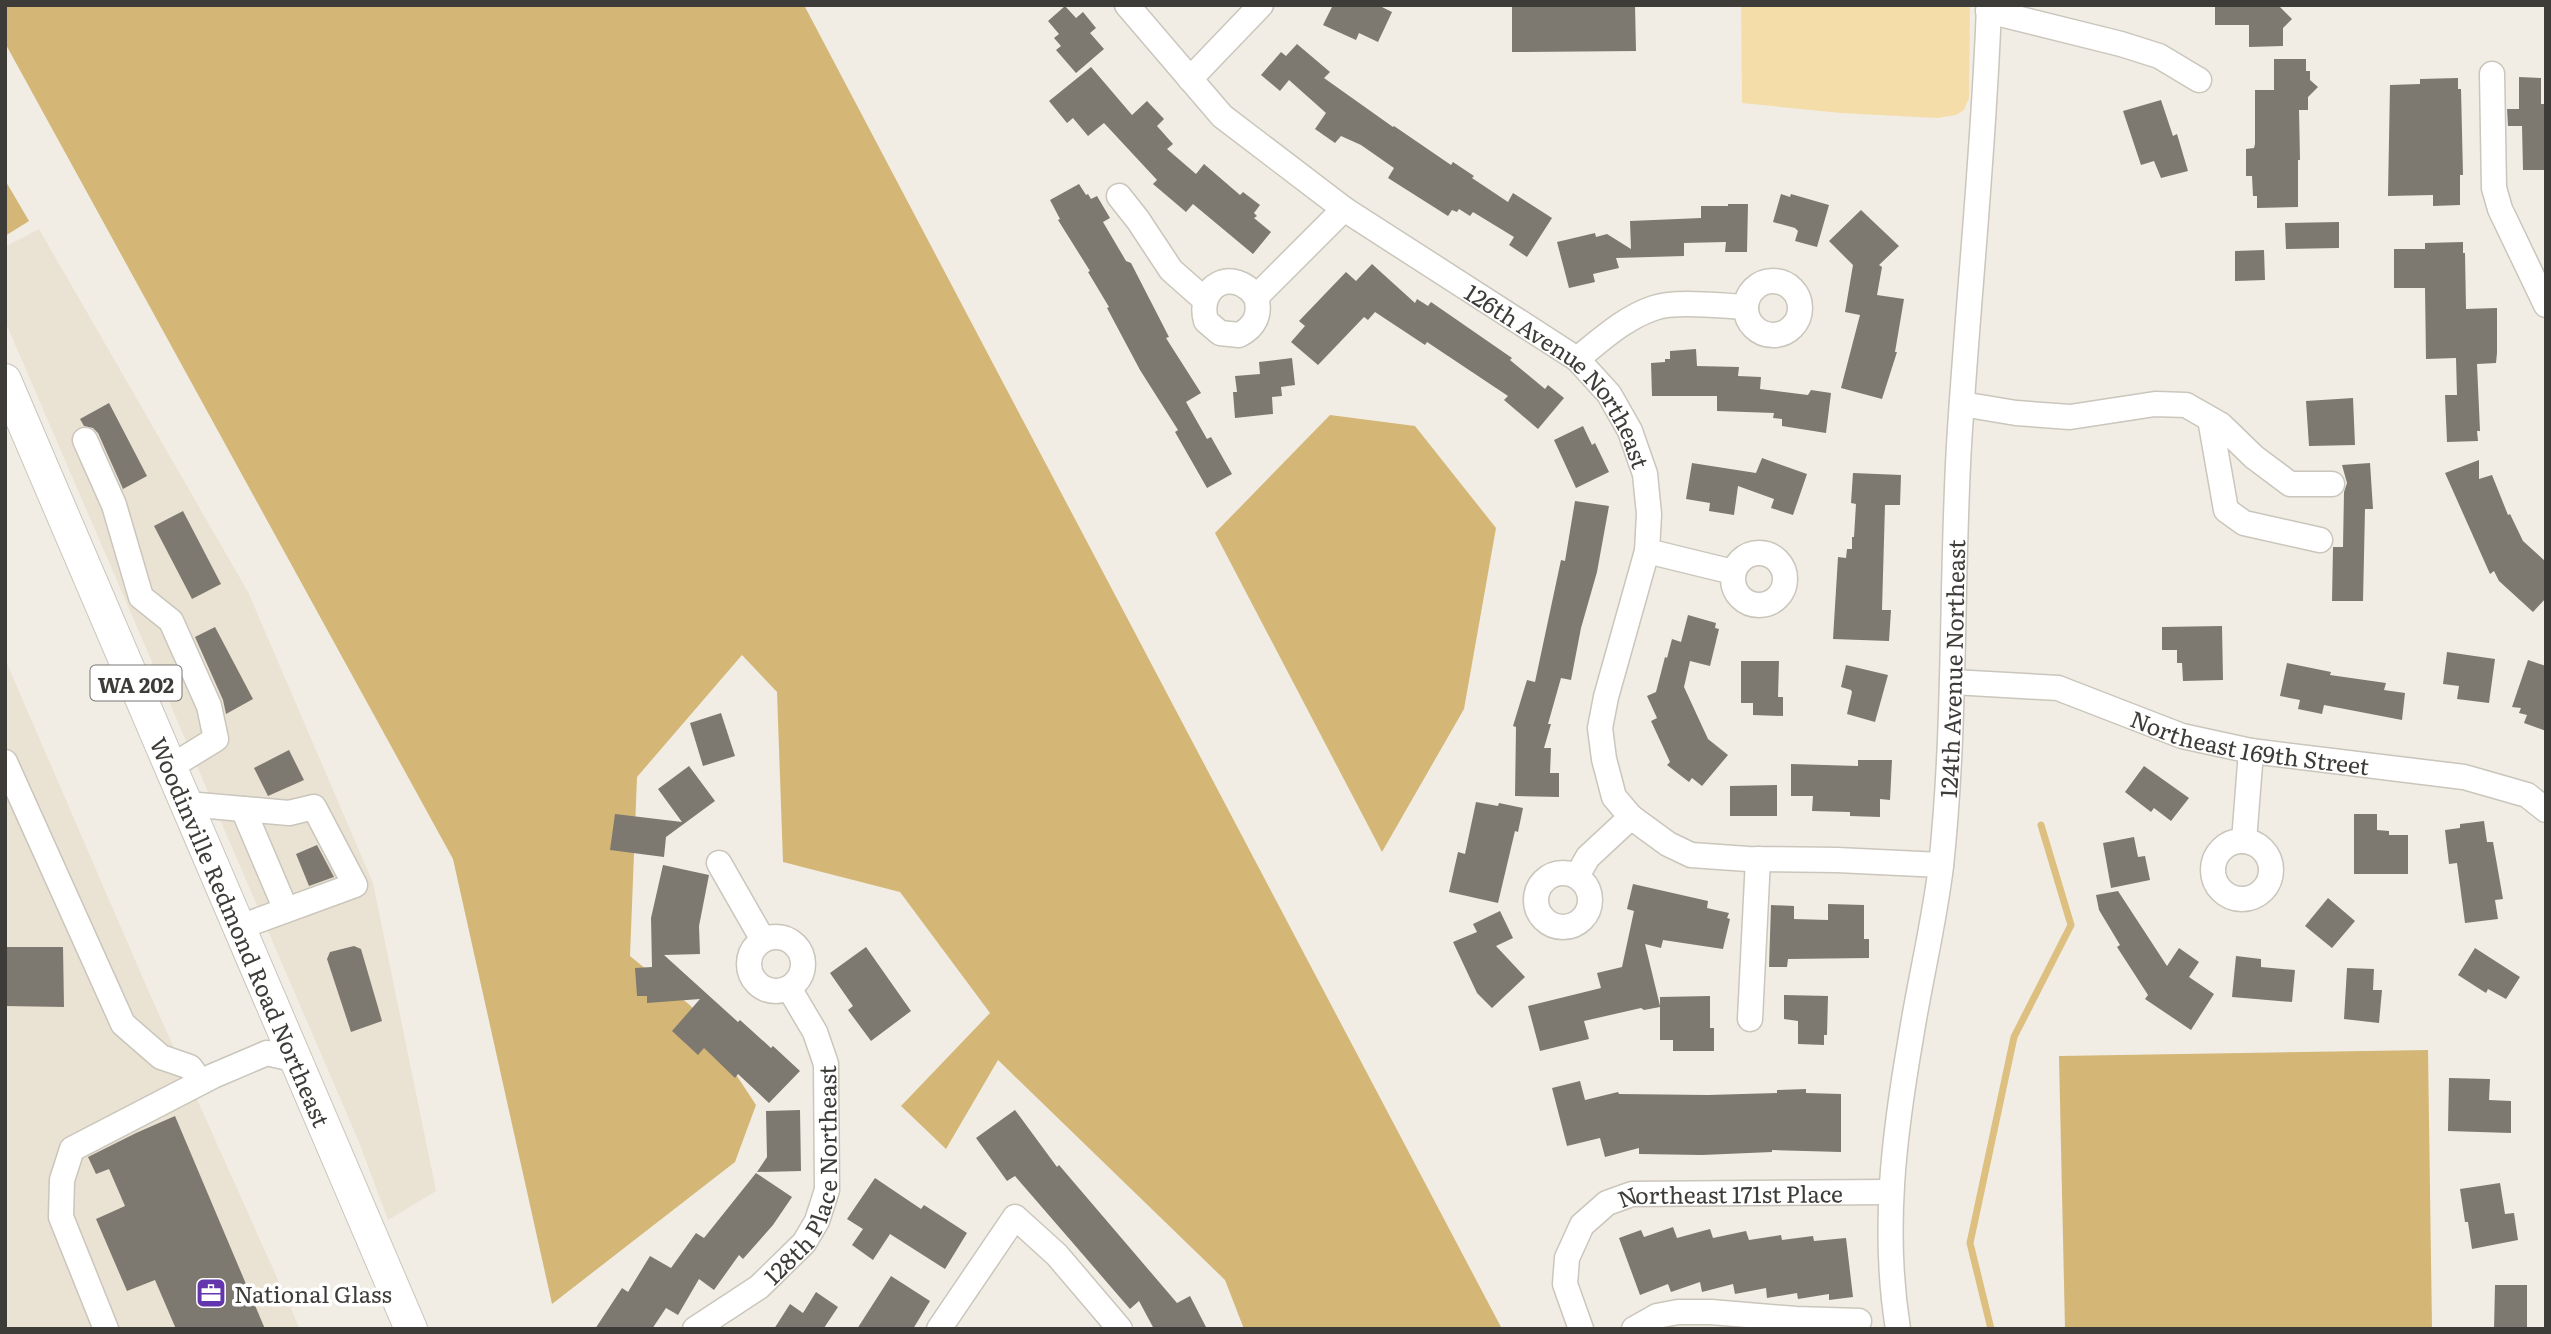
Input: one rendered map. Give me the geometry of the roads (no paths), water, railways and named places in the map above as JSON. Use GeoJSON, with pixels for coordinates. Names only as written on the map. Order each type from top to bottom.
{"type":"FeatureCollection","features":[{"type":"Feature","properties":{"kind":"main road","name":"Woodinville Redmond Road Northeast"},"geometry":{"type":"LineString","coordinates":[[5,380],[411,1329]]}},
{"type":"Feature","properties":{"kind":"street","name":"126th Avenue Northeast"},"geometry":{"type":"LineString","coordinates":[[1127,5],[1222,116],[1344,209],[1577,359],[1609,394],[1630,431],[1645,474],[1649,514],[1647,551],[1606,697],[1600,728],[1604,759],[1615,797],[1631,817]]}},
{"type":"Feature","properties":{"kind":"street"},"geometry":{"type":"LineString","coordinates":[[1190,79],[1261,5]]}},
{"type":"Feature","properties":{"kind":"street"},"geometry":{"type":"LineString","coordinates":[[1989,8],[2159,56],[2199,80]]}},
{"type":"Feature","properties":{"kind":"street","name":"124th Avenue Northeast"},"geometry":{"type":"LineString","coordinates":[[1898,1329],[1893,1294],[1890,1192],[1898,1113],[1941,865],[1953,682],[1959,447],[1982,149],[1989,8]]}},
{"type":"Feature","properties":{"kind":"street"},"geometry":{"type":"LineString","coordinates":[[2492,74],[2494,188],[2500,209],[2546,305]]}},
{"type":"Feature","properties":{"kind":"street"},"geometry":{"type":"LineString","coordinates":[[1119,196],[1171,270],[1205,300]]}},
{"type":"Feature","properties":{"kind":"street"},"geometry":{"type":"LineString","coordinates":[[1256,296],[1344,209]]}},
{"type":"Feature","properties":{"kind":"street"},"geometry":{"type":"LineString","coordinates":[[1233,281],[1242,283],[1256,296],[1259,305],[1254,324],[1239,335],[1229,336],[1212,328],[1206,321],[1203,311],[1205,300],[1215,286],[1233,281]]}},
{"type":"Feature","properties":{"kind":"street"},"geometry":{"type":"LineString","coordinates":[[1577,359],[1624,321],[1656,307],[1746,307]]}},
{"type":"Feature","properties":{"kind":"street"},"geometry":{"type":"LineString","coordinates":[[1962,404],[2016,413],[2070,417],[2155,404],[2186,405],[2221,425],[2254,457],[2290,484],[2332,484]]}},
{"type":"Feature","properties":{"kind":"street"},"geometry":{"type":"LineString","coordinates":[[2210,419],[2226,510],[2244,523],[2320,540]]}},
{"type":"Feature","properties":{"kind":"street"},"geometry":{"type":"LineString","coordinates":[[85,440],[114,505],[141,597],[170,621],[209,706],[216,739],[172,766]]}},
{"type":"Feature","properties":{"kind":"street"},"geometry":{"type":"LineString","coordinates":[[1647,551],[1733,572]]}},
{"type":"Feature","properties":{"kind":"street"},"geometry":{"type":"LineString","coordinates":[[106,614],[141,597]]}},
{"type":"Feature","properties":{"kind":"street","name":"Northeast 169th Street"},"geometry":{"type":"LineString","coordinates":[[1953,682],[2058,688],[2182,736],[2251,751],[2464,776],[2527,794],[2546,810]]}},
{"type":"Feature","properties":{"kind":"street"},"geometry":{"type":"LineString","coordinates":[[2244,841],[2251,751]]}},
{"type":"Feature","properties":{"kind":"street"},"geometry":{"type":"LineString","coordinates":[[5,762],[123,1024],[161,1057],[190,1068],[201,1082]]}},
{"type":"Feature","properties":{"kind":"street"},"geometry":{"type":"LineString","coordinates":[[187,804],[289,813],[314,807],[355,885],[240,927]]}},
{"type":"Feature","properties":{"kind":"street"},"geometry":{"type":"LineString","coordinates":[[243,809],[286,910]]}},
{"type":"Feature","properties":{"kind":"street"},"geometry":{"type":"LineString","coordinates":[[1577,876],[1588,857],[1631,817],[1668,844],[1691,855],[1941,865]]}},
{"type":"Feature","properties":{"kind":"street"},"geometry":{"type":"LineString","coordinates":[[1750,1019],[1758,859]]}},
{"type":"Feature","properties":{"kind":"street"},"geometry":{"type":"LineString","coordinates":[[719,863],[762,940]]}},
{"type":"Feature","properties":{"kind":"street"},"geometry":{"type":"LineString","coordinates":[[781,937],[797,947],[802,955],[802,974],[789,988],[771,991],[755,982],[750,973],[750,955],[762,940],[781,937]]}},
{"type":"Feature","properties":{"kind":"street","name":"128th Place Northeast"},"geometry":{"type":"LineString","coordinates":[[695,1329],[759,1287],[804,1243],[817,1221],[827,1190],[826,1064],[815,1032],[789,988]]}},
{"type":"Feature","properties":{"kind":"street"},"geometry":{"type":"LineString","coordinates":[[106,1329],[61,1217],[62,1180],[72,1149],[201,1082],[267,1053],[297,1060]]}},
{"type":"Feature","properties":{"kind":"street","name":"Northeast 171st Place"},"geometry":{"type":"LineString","coordinates":[[1581,1329],[1565,1283],[1567,1258],[1581,1225],[1607,1203],[1632,1194],[1890,1192]]}},
{"type":"Feature","properties":{"kind":"street"},"geometry":{"type":"LineString","coordinates":[[939,1329],[1015,1217],[1058,1255],[1120,1329]]}},
{"type":"Feature","properties":{"kind":"street"},"geometry":{"type":"LineString","coordinates":[[1634,1329],[1657,1316],[1678,1312],[1859,1321]]}},
{"type":"Feature","properties":{"kind":"waterway"},"geometry":{"type":"LineString","coordinates":[[1991,1329],[1970,1243],[2014,1037],[2071,925],[2041,825]]}},
{"type":"Feature","properties":{"kind":"place","name":"National Glass"},"geometry":{"type":"Point","coordinates":[211,1293]}}]}
